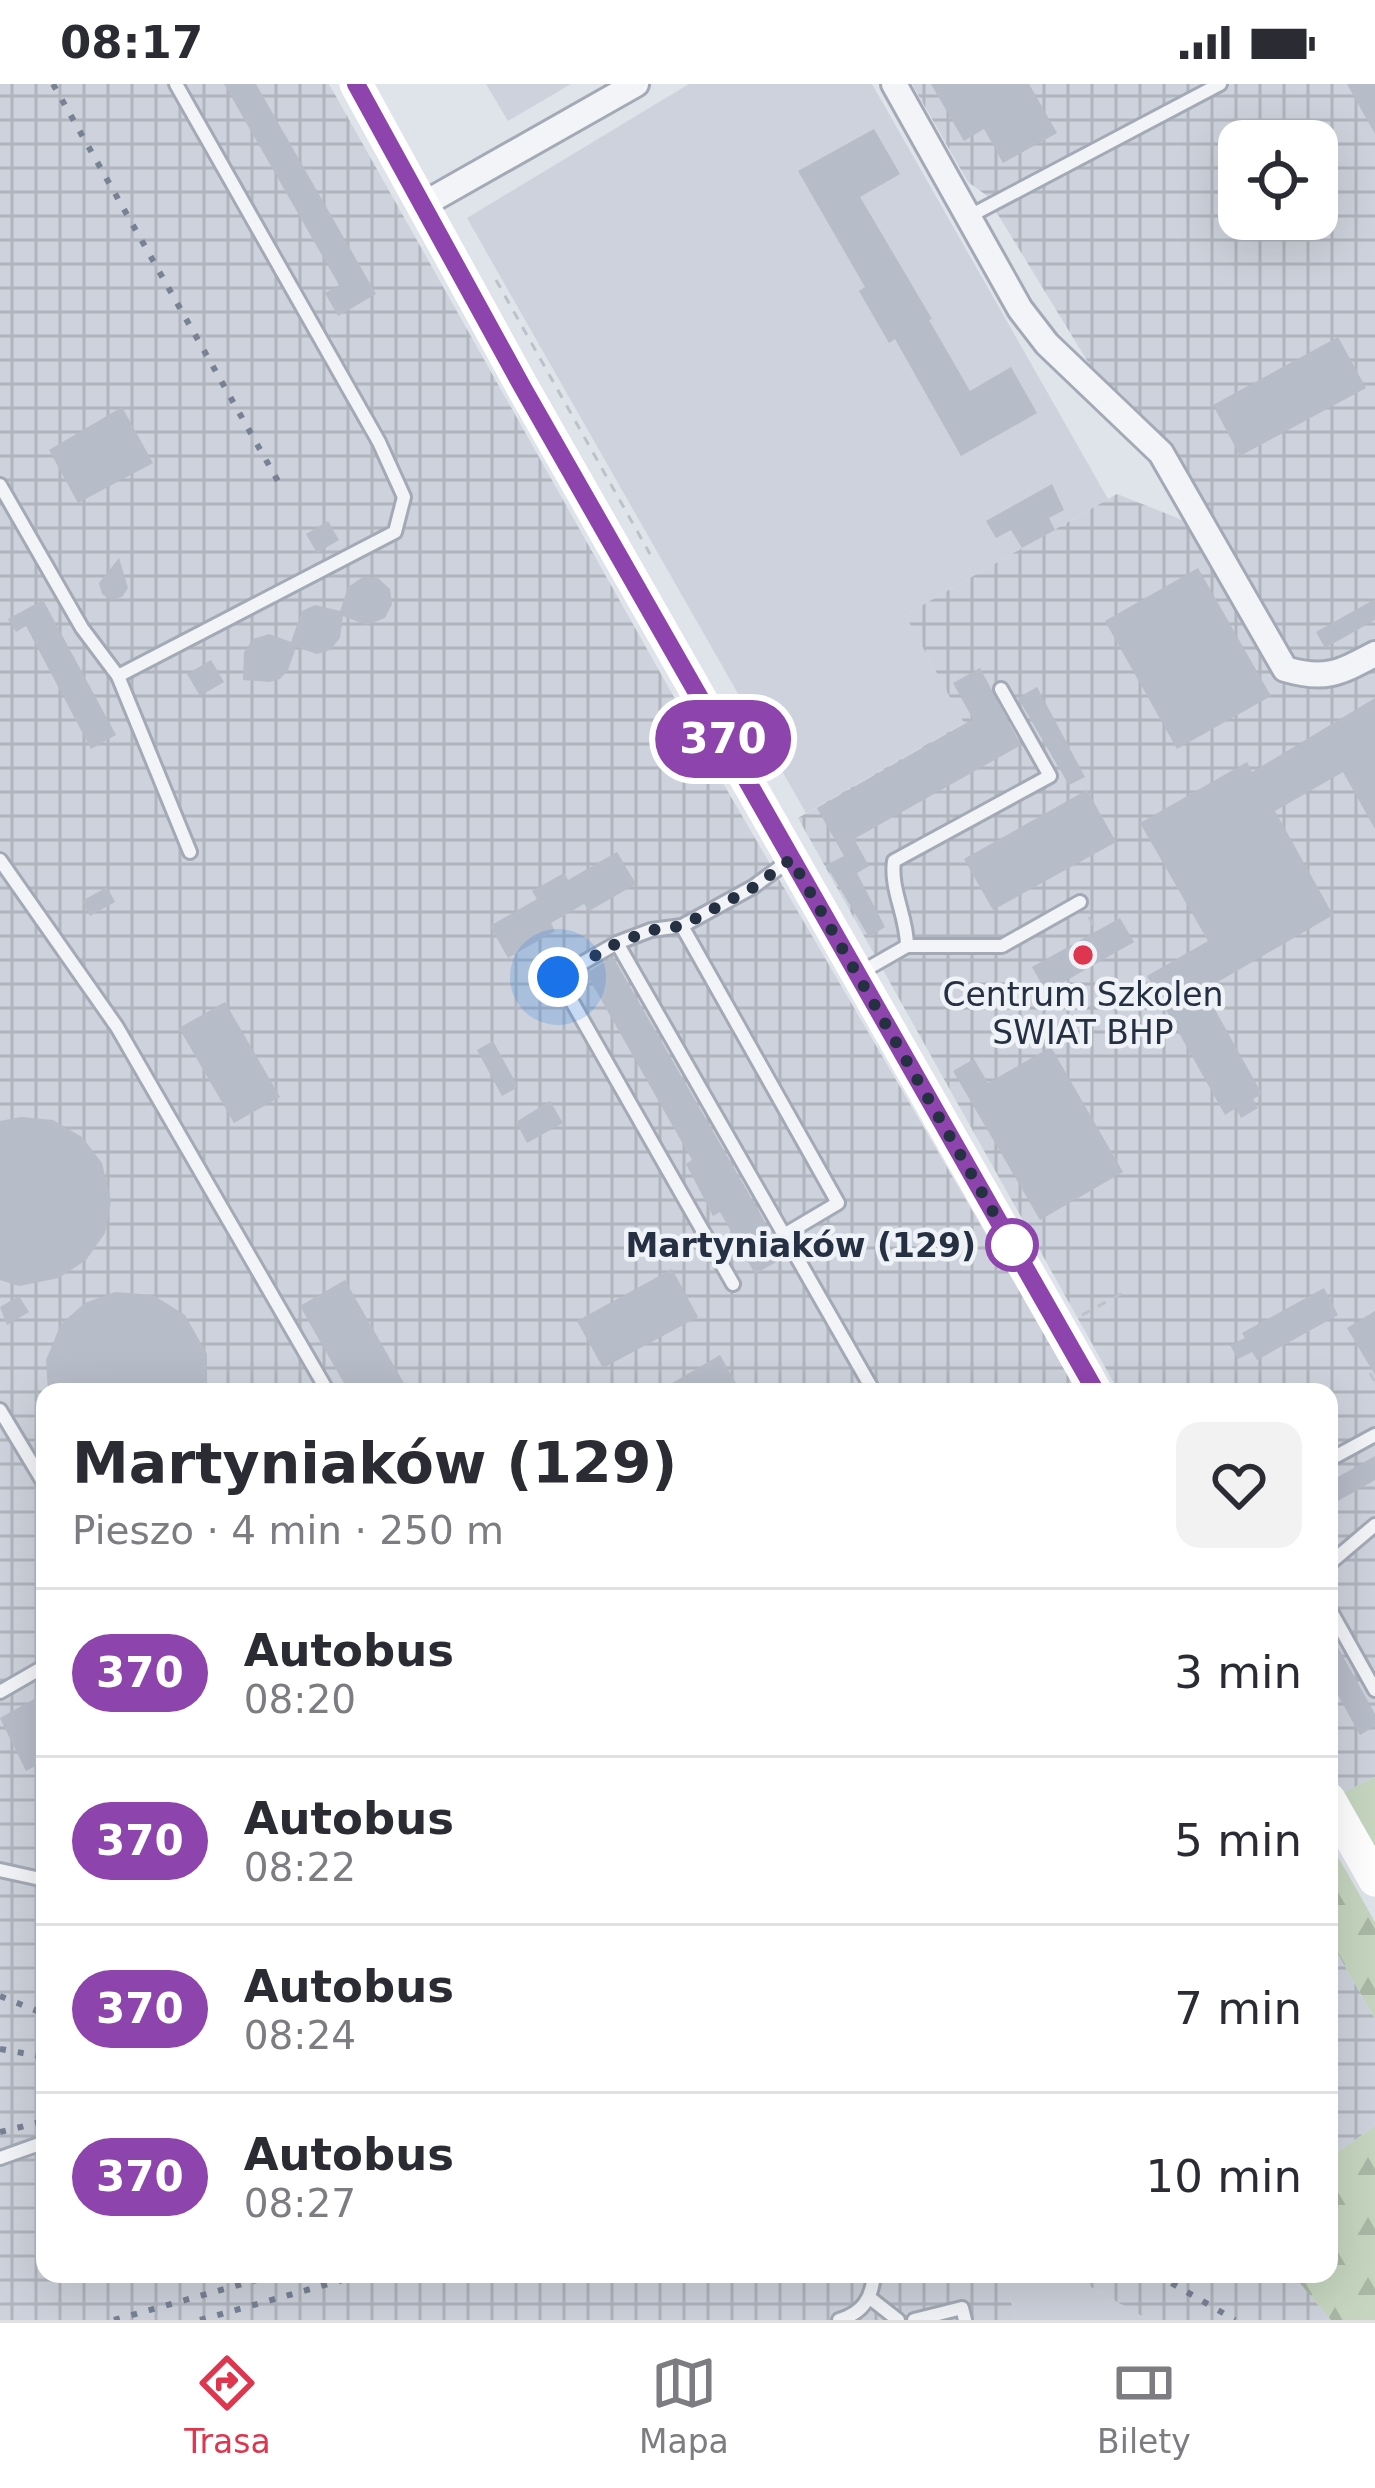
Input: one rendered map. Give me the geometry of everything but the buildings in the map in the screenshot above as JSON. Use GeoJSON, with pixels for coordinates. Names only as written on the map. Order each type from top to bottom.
{"type":"FeatureCollection","features":[{"type":"Feature","properties":{"kind":"main road"},"geometry":{"type":"LineString","coordinates":[[356,84],[523,388],[1091,1383]]}},
{"type":"Feature","properties":{"kind":"main road"},"geometry":{"type":"LineString","coordinates":[[1338,1815],[1375,1880]]}},
{"type":"Feature","properties":{"kind":"street"},"geometry":{"type":"LineString","coordinates":[[424,204],[636,84]]}},
{"type":"Feature","properties":{"kind":"street"},"geometry":{"type":"LineString","coordinates":[[894,84],[966,218],[1038,333],[1161,453],[1196,494],[1285,669],[1314,678],[1375,654]]}},
{"type":"Feature","properties":{"kind":"lane"},"geometry":{"type":"LineString","coordinates":[[118,676],[395,532],[404,497],[379,442],[176,84]]}},
{"type":"Feature","properties":{"kind":"lane"},"geometry":{"type":"LineString","coordinates":[[966,218],[1220,84]]}},
{"type":"Feature","properties":{"kind":"lane"},"geometry":{"type":"LineString","coordinates":[[0,485],[82,628],[118,676],[190,852]]}},
{"type":"Feature","properties":{"kind":"lane"},"geometry":{"type":"LineString","coordinates":[[907,946],[907,920],[891,880],[894,861],[1050,776],[1001,689]]}},
{"type":"Feature","properties":{"kind":"lane"},"geometry":{"type":"LineString","coordinates":[[733,1284],[558,977],[617,943],[652,930],[682,926],[754,887],[791,859]]}},
{"type":"Feature","properties":{"kind":"lane"},"geometry":{"type":"LineString","coordinates":[[0,860],[117,1027],[323,1383]]}},
{"type":"Feature","properties":{"kind":"lane"},"geometry":{"type":"LineString","coordinates":[[857,974],[907,946],[1001,946],[1080,902]]}},
{"type":"Feature","properties":{"kind":"lane"},"geometry":{"type":"LineString","coordinates":[[682,926],[838,1203],[784,1235]]}},
{"type":"Feature","properties":{"kind":"lane"},"geometry":{"type":"LineString","coordinates":[[617,943],[869,1383]]}},
{"type":"Feature","properties":{"kind":"lane"},"geometry":{"type":"LineString","coordinates":[[0,1410],[36,1470]]}},
{"type":"Feature","properties":{"kind":"lane"},"geometry":{"type":"LineString","coordinates":[[1338,1455],[1375,1435]]}},
{"type":"Feature","properties":{"kind":"lane"},"geometry":{"type":"LineString","coordinates":[[1338,1556],[1375,1525]]}},
{"type":"Feature","properties":{"kind":"lane"},"geometry":{"type":"LineString","coordinates":[[1338,1624],[1375,1690]]}},
{"type":"Feature","properties":{"kind":"lane"},"geometry":{"type":"LineString","coordinates":[[0,1692],[36,1671]]}},
{"type":"Feature","properties":{"kind":"lane"},"geometry":{"type":"LineString","coordinates":[[0,1870],[36,1878]]}},
{"type":"Feature","properties":{"kind":"lane"},"geometry":{"type":"LineString","coordinates":[[0,2158],[36,2145]]}},
{"type":"Feature","properties":{"kind":"lane"},"geometry":{"type":"LineString","coordinates":[[839,2320],[862,2309],[872,2283]]}},
{"type":"Feature","properties":{"kind":"lane"},"geometry":{"type":"LineString","coordinates":[[870,2298],[898,2320]]}},
{"type":"Feature","properties":{"kind":"lane"},"geometry":{"type":"LineString","coordinates":[[914,2320],[962,2308],[965,2320]]}},
{"type":"Feature","properties":{"kind":"path"},"geometry":{"type":"LineString","coordinates":[[491,272],[650,554]]}},
{"type":"Feature","properties":{"kind":"path"},"geometry":{"type":"LineString","coordinates":[[1370,1373],[1375,1382]]}},
{"type":"Feature","properties":{"kind":"shaded area"},"geometry":{"type":"Polygon","coordinates":[[[0,84],[329,84],[706,754],[1073,1383],[36,1383],[36,2283],[1006,2283],[1016,2320],[0,2320],[0,84]]]}},
{"type":"Feature","properties":{"kind":"shaded area"},"geometry":{"type":"Polygon","coordinates":[[[486,84],[571,84],[508,121],[486,84]]]}},
{"type":"Feature","properties":{"kind":"shaded area"},"geometry":{"type":"Polygon","coordinates":[[[689,84],[872,84],[1108,499],[905,615],[964,723],[806,813],[467,218],[689,84]]]}},
{"type":"Feature","properties":{"kind":"shaded area"},"geometry":{"type":"Polygon","coordinates":[[[912,84],[1375,84],[1375,1777],[1343,1793],[1338,1784],[1338,1383],[1114,1383],[798,818],[964,723],[905,615],[1117,494],[1185,521],[986,195],[968,182],[912,84]]]}},
{"type":"Feature","properties":{"kind":"shaded area"},"geometry":{"type":"Polygon","coordinates":[[[1338,1954],[1375,2019],[1375,2126],[1338,2152],[1338,1954]]]}},
{"type":"Feature","properties":{"kind":"shaded area"},"geometry":{"type":"Polygon","coordinates":[[[1006,2283],[1084,2283],[1149,2320],[1016,2320],[1006,2283]]]}},
{"type":"Feature","properties":{"kind":"shaded area"},"geometry":{"type":"Polygon","coordinates":[[[1084,2283],[1300,2283],[1331,2320],[1149,2320],[1084,2283]]]}},
{"type":"Feature","properties":{"kind":"green space"},"geometry":{"type":"Polygon","coordinates":[[[1375,1777],[1375,1846],[1343,1793],[1375,1777]]]}},
{"type":"Feature","properties":{"kind":"green space"},"geometry":{"type":"Polygon","coordinates":[[[1338,1857],[1375,1922],[1375,2019],[1338,1954],[1338,1857]]]}},
{"type":"Feature","properties":{"kind":"green space"},"geometry":{"type":"Polygon","coordinates":[[[1375,2126],[1375,2320],[1331,2320],[1300,2283],[1338,2283],[1338,2152],[1375,2126]]]}},
{"type":"Feature","properties":{"kind":"railway"},"geometry":{"type":"LineString","coordinates":[[53,84],[279,483]]}},
{"type":"Feature","properties":{"kind":"railway"},"geometry":{"type":"LineString","coordinates":[[0,1996],[36,2010]]}},
{"type":"Feature","properties":{"kind":"railway"},"geometry":{"type":"LineString","coordinates":[[0,2049],[36,2055]]}},
{"type":"Feature","properties":{"kind":"railway"},"geometry":{"type":"LineString","coordinates":[[0,2132],[36,2123]]}},
{"type":"Feature","properties":{"kind":"railway"},"geometry":{"type":"LineString","coordinates":[[114,2320],[246,2283]]}},
{"type":"Feature","properties":{"kind":"railway"},"geometry":{"type":"LineString","coordinates":[[200,2320],[332,2283]]}},
{"type":"Feature","properties":{"kind":"railway"},"geometry":{"type":"LineString","coordinates":[[1171,2283],[1235,2320]]}},
{"type":"Feature","properties":{"kind":"bus line","name":"370"},"geometry":{"type":"LineString","coordinates":[[356,84],[523,388],[1091,1383]]}},
{"type":"Feature","properties":{"kind":"place","name":"Centrum Szkolen SWIAT BHP"},"geometry":{"type":"Point","coordinates":[1083,955]}},
{"type":"Feature","properties":{"kind":"place","name":"Martyniaków (129)"},"geometry":{"type":"Point","coordinates":[1012,1245]}},
{"type":"Feature","properties":{"kind":"route"},"geometry":{"type":"LineString","coordinates":[[558,977],[617,943],[652,930],[682,926],[754,887],[791,859],[1020,1259],[1012,1245]]}}]}
